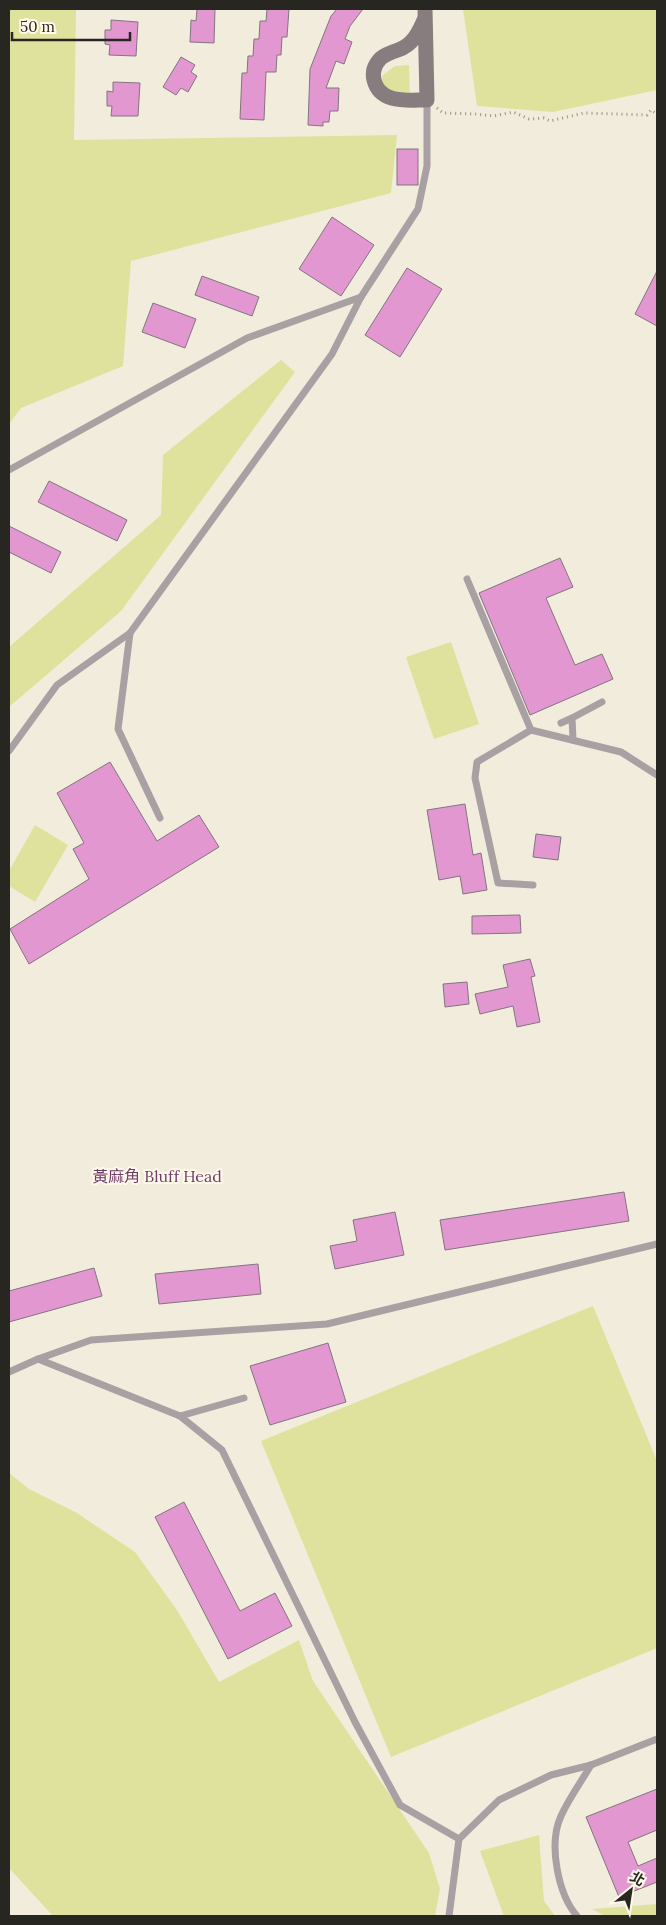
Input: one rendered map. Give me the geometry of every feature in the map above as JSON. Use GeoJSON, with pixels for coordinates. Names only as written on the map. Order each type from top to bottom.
{"type":"FeatureCollection","features":[{"type":"Feature","properties":{"kind":"street"},"geometry":{"type":"LineString","coordinates":[[425,13],[427,100],[397,100],[380,93],[376,88],[373,75],[381,58],[414,40],[425,13]]}},
{"type":"Feature","properties":{"kind":"lane"},"geometry":{"type":"LineString","coordinates":[[9,751],[57,685],[130,633],[332,354],[360,297],[418,209],[427,166],[427,100]]}},
{"type":"Feature","properties":{"kind":"lane"},"geometry":{"type":"LineString","coordinates":[[9,470],[247,338],[360,297]]}},
{"type":"Feature","properties":{"kind":"lane"},"geometry":{"type":"LineString","coordinates":[[467,580],[531,730]]}},
{"type":"Feature","properties":{"kind":"lane"},"geometry":{"type":"LineString","coordinates":[[130,633],[118,729],[160,818]]}},
{"type":"Feature","properties":{"kind":"lane"},"geometry":{"type":"LineString","coordinates":[[560,723],[602,702]]}},
{"type":"Feature","properties":{"kind":"lane"},"geometry":{"type":"LineString","coordinates":[[572,718],[573,740]]}},
{"type":"Feature","properties":{"kind":"lane"},"geometry":{"type":"LineString","coordinates":[[533,884],[498,883],[475,778],[478,762],[531,730],[621,752],[657,775]]}},
{"type":"Feature","properties":{"kind":"lane"},"geometry":{"type":"LineString","coordinates":[[9,1372],[38,1359],[91,1340],[327,1324],[657,1244]]}},
{"type":"Feature","properties":{"kind":"lane"},"geometry":{"type":"LineString","coordinates":[[38,1359],[180,1416],[222,1450],[355,1722],[400,1805],[459,1839]]}},
{"type":"Feature","properties":{"kind":"lane"},"geometry":{"type":"LineString","coordinates":[[180,1416],[244,1398]]}},
{"type":"Feature","properties":{"kind":"lane"},"geometry":{"type":"LineString","coordinates":[[449,1916],[459,1839],[499,1800],[551,1775],[591,1765],[657,1739]]}},
{"type":"Feature","properties":{"kind":"lane"},"geometry":{"type":"LineString","coordinates":[[577,1916],[569,1907],[557,1875],[556,1846],[560,1818],[591,1765]]}},
{"type":"Feature","properties":{"kind":"path"},"geometry":{"type":"LineString","coordinates":[[427,100],[443,113],[494,116],[513,112],[529,118],[544,118],[550,121],[584,113],[647,115],[650,110],[657,114]]}},
{"type":"Feature","properties":{"kind":"green space"},"geometry":{"type":"Polygon","coordinates":[[[9,9],[76,9],[74,140],[397,135],[391,193],[131,261],[123,366],[21,408],[9,424],[9,9]]]}},
{"type":"Feature","properties":{"kind":"green space"},"geometry":{"type":"Polygon","coordinates":[[[463,9],[657,9],[657,90],[553,112],[477,106],[463,9]]]}},
{"type":"Feature","properties":{"kind":"green space"},"geometry":{"type":"Polygon","coordinates":[[[409,65],[410,108],[392,104],[379,91],[383,75],[395,66],[409,65]]]}},
{"type":"Feature","properties":{"kind":"green space"},"geometry":{"type":"Polygon","coordinates":[[[281,360],[295,372],[121,611],[9,707],[9,647],[161,515],[163,455],[281,360]]]}},
{"type":"Feature","properties":{"kind":"green space"},"geometry":{"type":"Polygon","coordinates":[[[451,642],[479,724],[434,739],[406,657],[451,642]]]}},
{"type":"Feature","properties":{"kind":"green space"},"geometry":{"type":"Polygon","coordinates":[[[35,825],[68,845],[35,902],[9,886],[9,871],[35,825]]]}},
{"type":"Feature","properties":{"kind":"green space"},"geometry":{"type":"Polygon","coordinates":[[[593,1306],[657,1461],[657,1648],[391,1757],[261,1441],[593,1306]]]}},
{"type":"Feature","properties":{"kind":"green space"},"geometry":{"type":"Polygon","coordinates":[[[9,1473],[29,1489],[77,1513],[135,1552],[177,1610],[219,1682],[299,1640],[313,1681],[429,1853],[440,1889],[435,1916],[53,1916],[9,1868],[9,1473]]]}},
{"type":"Feature","properties":{"kind":"green space"},"geometry":{"type":"Polygon","coordinates":[[[539,1835],[544,1901],[555,1916],[504,1916],[480,1851],[539,1835]]]}},
{"type":"Feature","properties":{"kind":"green space"},"geometry":{"type":"Polygon","coordinates":[[[657,1904],[657,1916],[605,1916],[592,1909],[657,1904]]]}},
{"type":"Feature","properties":{"kind":"building"},"geometry":{"type":"Polygon","coordinates":[[[197,9],[215,9],[214,43],[190,42],[191,20],[196,21],[197,9]]]}},
{"type":"Feature","properties":{"kind":"building"},"geometry":{"type":"Polygon","coordinates":[[[267,9],[289,9],[287,37],[282,37],[281,55],[277,55],[276,72],[266,72],[264,120],[240,119],[242,73],[247,73],[248,56],[253,56],[254,39],[259,39],[260,21],[266,21],[267,9]]]}},
{"type":"Feature","properties":{"kind":"building"},"geometry":{"type":"Polygon","coordinates":[[[337,9],[363,9],[350,26],[345,39],[352,42],[344,64],[336,61],[326,88],[339,88],[338,111],[330,111],[329,122],[323,122],[323,126],[308,125],[310,69],[331,16],[337,9]]]}},
{"type":"Feature","properties":{"kind":"building"},"geometry":{"type":"Polygon","coordinates":[[[111,20],[138,22],[136,56],[109,55],[110,45],[105,44],[105,30],[111,30],[111,20]]]}},
{"type":"Feature","properties":{"kind":"building"},"geometry":{"type":"Polygon","coordinates":[[[181,57],[195,65],[191,72],[197,76],[188,92],[181,88],[176,95],[163,87],[181,57]]]}},
{"type":"Feature","properties":{"kind":"building"},"geometry":{"type":"Polygon","coordinates":[[[113,82],[140,83],[138,116],[111,116],[112,106],[107,106],[107,91],[113,92],[113,82]]]}},
{"type":"Feature","properties":{"kind":"building"},"geometry":{"type":"Polygon","coordinates":[[[397,149],[418,149],[418,185],[397,185],[397,149]]]}},
{"type":"Feature","properties":{"kind":"building"},"geometry":{"type":"Polygon","coordinates":[[[332,217],[374,245],[341,296],[299,269],[332,217]]]}},
{"type":"Feature","properties":{"kind":"building"},"geometry":{"type":"Polygon","coordinates":[[[407,268],[442,289],[400,357],[365,335],[407,268]]]}},
{"type":"Feature","properties":{"kind":"building"},"geometry":{"type":"Polygon","coordinates":[[[657,271],[657,326],[635,314],[657,271]]]}},
{"type":"Feature","properties":{"kind":"building"},"geometry":{"type":"Polygon","coordinates":[[[202,276],[259,297],[252,316],[195,295],[202,276]]]}},
{"type":"Feature","properties":{"kind":"building"},"geometry":{"type":"Polygon","coordinates":[[[153,303],[196,319],[185,348],[142,332],[153,303]]]}},
{"type":"Feature","properties":{"kind":"building"},"geometry":{"type":"Polygon","coordinates":[[[49,481],[127,520],[117,541],[38,502],[49,481]]]}},
{"type":"Feature","properties":{"kind":"building"},"geometry":{"type":"Polygon","coordinates":[[[9,526],[61,552],[51,573],[9,552],[9,526]]]}},
{"type":"Feature","properties":{"kind":"building"},"geometry":{"type":"Polygon","coordinates":[[[560,558],[573,587],[546,598],[575,665],[602,654],[613,679],[530,715],[479,593],[560,558]]]}},
{"type":"Feature","properties":{"kind":"building"},"geometry":{"type":"Polygon","coordinates":[[[110,762],[157,841],[199,815],[219,847],[29,964],[10,929],[89,879],[73,849],[84,843],[57,793],[110,762]]]}},
{"type":"Feature","properties":{"kind":"building"},"geometry":{"type":"Polygon","coordinates":[[[465,804],[473,855],[481,853],[487,890],[463,894],[460,876],[439,880],[427,810],[465,804]]]}},
{"type":"Feature","properties":{"kind":"building"},"geometry":{"type":"Polygon","coordinates":[[[536,834],[561,837],[558,860],[533,857],[536,834]]]}},
{"type":"Feature","properties":{"kind":"building"},"geometry":{"type":"Polygon","coordinates":[[[520,915],[521,933],[472,934],[472,916],[520,915]]]}},
{"type":"Feature","properties":{"kind":"building"},"geometry":{"type":"Polygon","coordinates":[[[530,959],[535,976],[531,977],[540,1022],[517,1027],[513,1006],[480,1014],[475,994],[508,987],[503,965],[530,959]]]}},
{"type":"Feature","properties":{"kind":"building"},"geometry":{"type":"Polygon","coordinates":[[[467,982],[469,1004],[445,1007],[443,984],[467,982]]]}},
{"type":"Feature","properties":{"kind":"building"},"geometry":{"type":"Polygon","coordinates":[[[624,1192],[629,1221],[445,1250],[440,1220],[624,1192]]]}},
{"type":"Feature","properties":{"kind":"building"},"geometry":{"type":"Polygon","coordinates":[[[395,1212],[404,1255],[335,1269],[330,1246],[357,1241],[353,1220],[395,1212]]]}},
{"type":"Feature","properties":{"kind":"building"},"geometry":{"type":"Polygon","coordinates":[[[258,1264],[261,1294],[159,1304],[155,1274],[258,1264]]]}},
{"type":"Feature","properties":{"kind":"building"},"geometry":{"type":"Polygon","coordinates":[[[94,1268],[102,1296],[9,1322],[9,1291],[94,1268]]]}},
{"type":"Feature","properties":{"kind":"building"},"geometry":{"type":"Polygon","coordinates":[[[328,1343],[346,1402],[270,1425],[250,1366],[328,1343]]]}},
{"type":"Feature","properties":{"kind":"building"},"geometry":{"type":"Polygon","coordinates":[[[184,1502],[240,1611],[275,1593],[292,1626],[228,1659],[155,1517],[184,1502]]]}},
{"type":"Feature","properties":{"kind":"building"},"geometry":{"type":"Polygon","coordinates":[[[657,1789],[657,1830],[628,1842],[638,1866],[657,1858],[657,1882],[619,1897],[586,1817],[657,1789]]]}},
{"type":"Feature","properties":{"kind":"district","name":"黃麻角 Bluff Head"},"geometry":{"type":"Point","coordinates":[157,1176]}}]}
